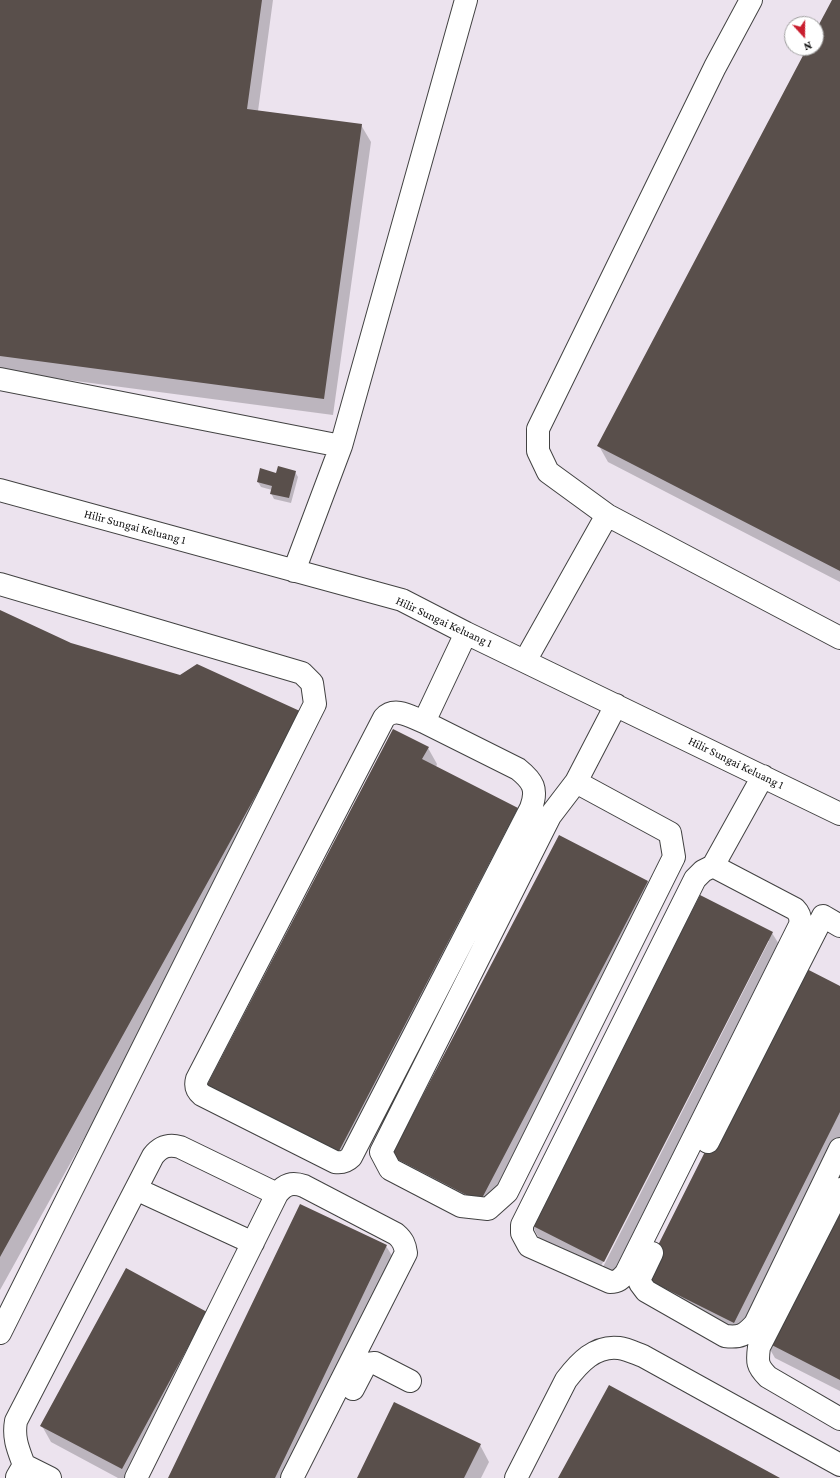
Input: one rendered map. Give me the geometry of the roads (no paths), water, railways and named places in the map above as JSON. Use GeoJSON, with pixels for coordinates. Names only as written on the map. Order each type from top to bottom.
{"type":"FeatureCollection","features":[{"type":"Feature","properties":{"kind":"street"},"geometry":{"type":"LineString","coordinates":[[294,571],[341,446],[466,0]]}},
{"type":"Feature","properties":{"kind":"street"},"geometry":{"type":"LineString","coordinates":[[751,0],[715,67],[538,429],[538,451],[548,472],[607,515],[840,638]]}},
{"type":"Feature","properties":{"kind":"street"},"geometry":{"type":"LineString","coordinates":[[0,379],[341,446]]}},
{"type":"Feature","properties":{"kind":"street","name":"Hilir Sungai Keluang 1"},"geometry":{"type":"LineString","coordinates":[[0,490],[402,600],[466,633],[840,814]]}},
{"type":"Feature","properties":{"kind":"street"},"geometry":{"type":"LineString","coordinates":[[525,661],[607,515]]}},
{"type":"Feature","properties":{"kind":"street"},"geometry":{"type":"LineString","coordinates":[[0,584],[302,673],[312,682],[315,704],[0,1333]]}},
{"type":"Feature","properties":{"kind":"street"},"geometry":{"type":"LineString","coordinates":[[424,722],[466,633]]}},
{"type":"Feature","properties":{"kind":"street"},"geometry":{"type":"LineString","coordinates":[[576,782],[670,833],[674,857],[507,1192],[488,1209],[461,1206],[390,1169],[380,1152],[550,816],[576,782],[616,705]]}},
{"type":"Feature","properties":{"kind":"street"},"geometry":{"type":"LineString","coordinates":[[394,711],[424,722],[518,769],[530,779],[535,797],[531,808],[351,1157],[347,1161],[341,1163],[335,1162],[202,1095],[197,1091],[197,1079],[384,718],[394,711]]}},
{"type":"Feature","properties":{"kind":"street"},"geometry":{"type":"LineString","coordinates":[[713,866],[795,909],[799,913],[801,919],[800,925],[626,1273],[622,1279],[616,1282],[610,1282],[528,1246],[522,1233],[522,1226],[696,879],[703,871],[713,866],[763,776]]}},
{"type":"Feature","properties":{"kind":"street"},"geometry":{"type":"LineString","coordinates":[[840,926],[823,916],[640,1278],[640,1283],[646,1291],[725,1336],[736,1337],[746,1333],[755,1324],[840,1149]]}},
{"type":"Feature","properties":{"kind":"street"},"geometry":{"type":"LineString","coordinates":[[50,1478],[20,1471],[14,1432],[16,1421],[153,1156],[159,1149],[165,1146],[173,1145],[180,1147],[277,1194]]}},
{"type":"Feature","properties":{"kind":"street"},"geometry":{"type":"LineString","coordinates":[[136,1478],[277,1194],[282,1188],[289,1184],[296,1184],[304,1186],[396,1234],[402,1239],[406,1253],[292,1478]]}},
{"type":"Feature","properties":{"kind":"street"},"geometry":{"type":"LineString","coordinates":[[136,1189],[253,1243]]}},
{"type":"Feature","properties":{"kind":"street"},"geometry":{"type":"LineString","coordinates":[[840,1189],[759,1347],[757,1361],[761,1370],[768,1377],[840,1419]]}},
{"type":"Feature","properties":{"kind":"street"},"geometry":{"type":"LineString","coordinates":[[516,1478],[566,1380],[576,1366],[592,1354],[605,1348],[620,1348],[643,1356],[840,1465]]}},
{"type":"Feature","properties":{"kind":"street"},"geometry":{"type":"LineString","coordinates":[[305,1478],[366,1364],[375,1363],[410,1381]]}}]}
